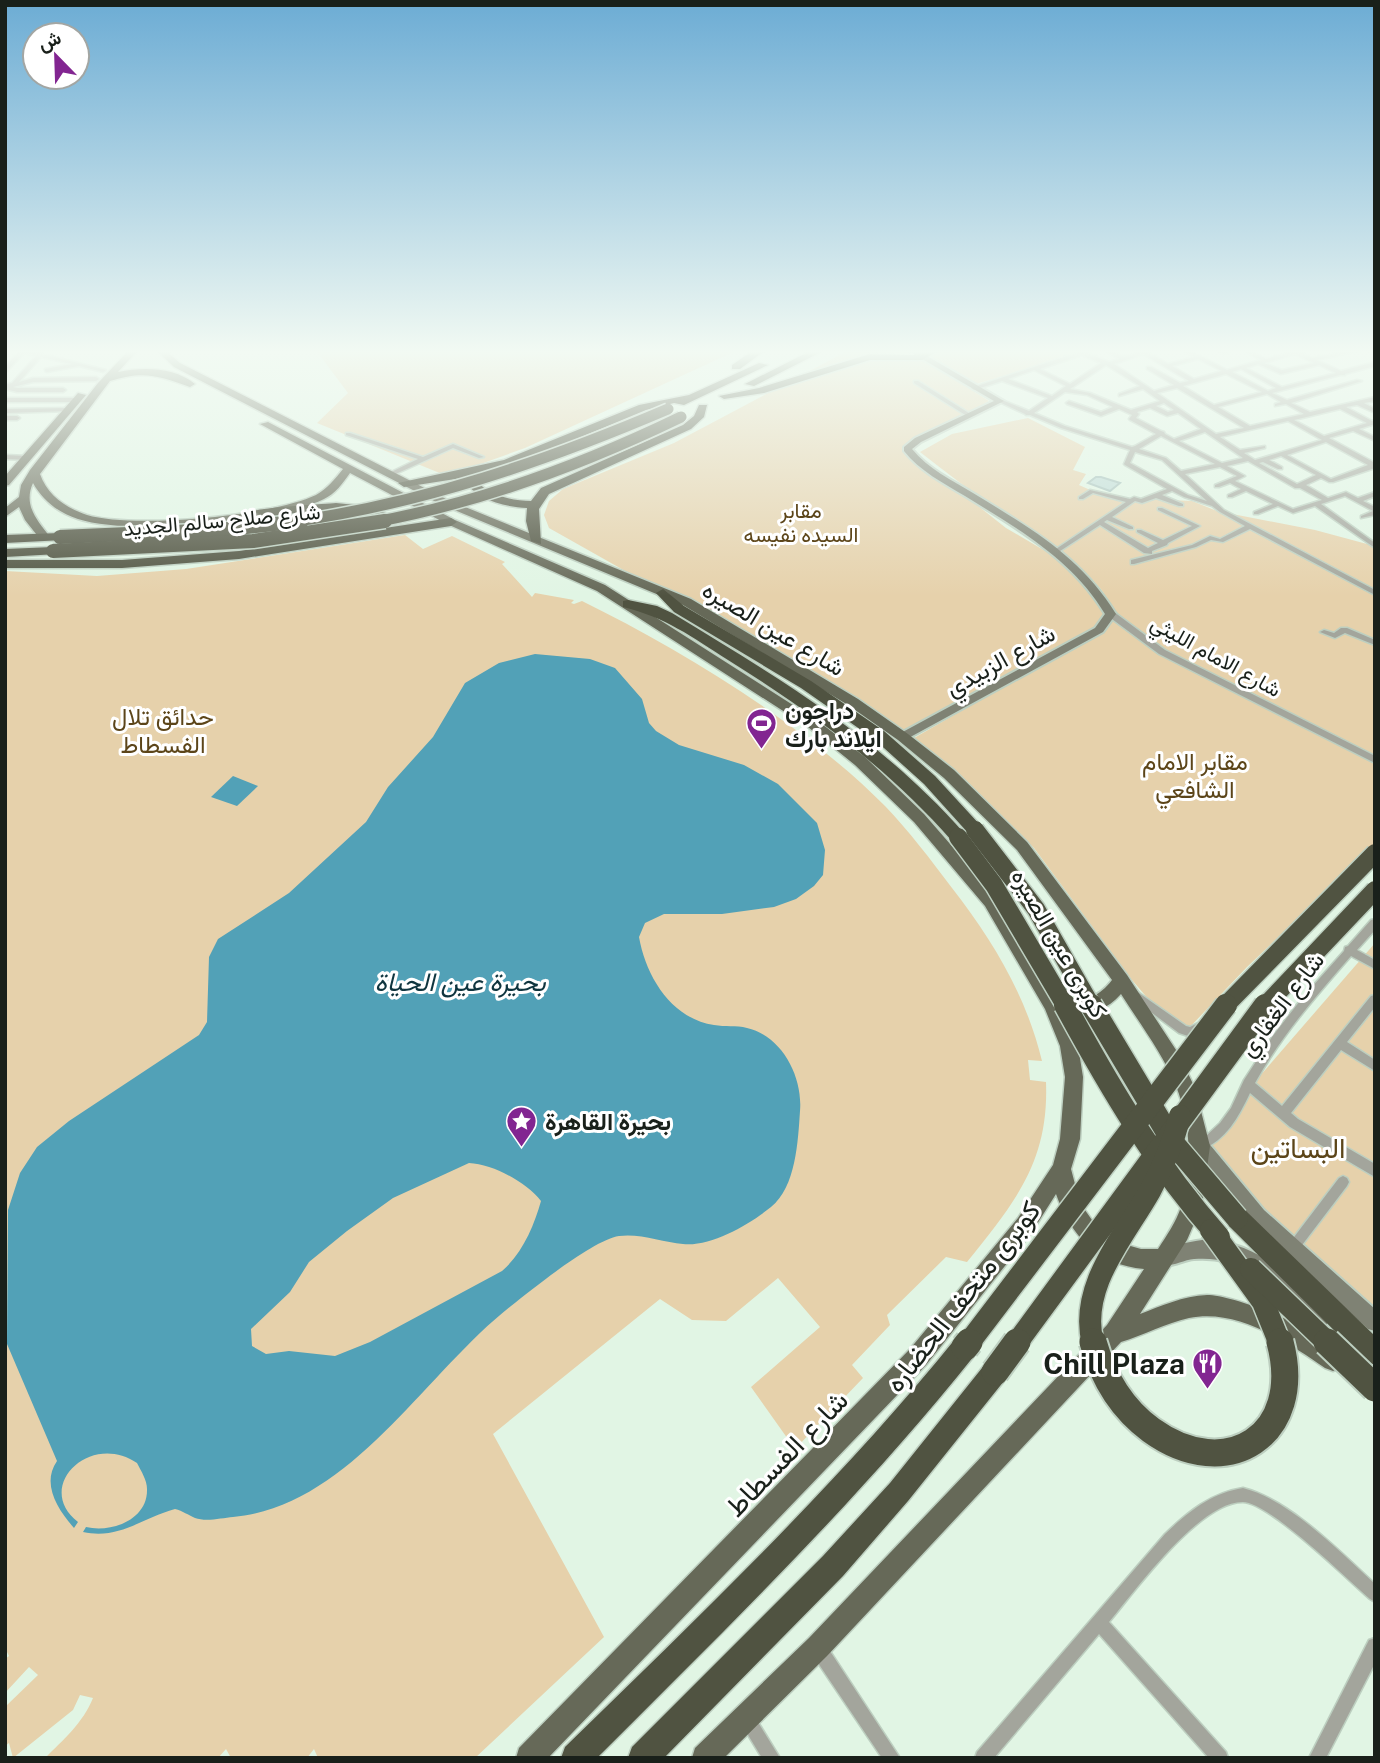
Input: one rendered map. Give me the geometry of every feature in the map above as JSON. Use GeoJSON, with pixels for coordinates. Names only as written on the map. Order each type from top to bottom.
{"type":"FeatureCollection","features":[{"type":"Feature","properties":{"kind":"highway"},"geometry":{"type":"LineString","coordinates":[[404,483],[467,475],[585,431]]}},
{"type":"Feature","properties":{"kind":"highway","name":"شارع صلاح سالم الجديد"},"geometry":{"type":"LineString","coordinates":[[5,538],[241,528],[386,506],[524,468],[614,431]]}},
{"type":"Feature","properties":{"kind":"highway","name":"شارع صلاح سالم الجديد"},"geometry":{"type":"LineString","coordinates":[[5,553],[252,541],[371,523],[476,496],[546,474],[650,431]]}},
{"type":"Feature","properties":{"kind":"highway"},"geometry":{"type":"LineString","coordinates":[[537,541],[531,518],[534,504],[557,484],[677,431]]}},
{"type":"Feature","properties":{"kind":"highway"},"geometry":{"type":"LineString","coordinates":[[467,475],[474,486],[510,503],[534,504]]}},
{"type":"Feature","properties":{"kind":"highway"},"geometry":{"type":"LineString","coordinates":[[260,511],[280,513],[348,505],[382,516],[384,521],[381,527],[359,537]]}},
{"type":"Feature","properties":{"kind":"highway"},"geometry":{"type":"LineString","coordinates":[[5,564],[139,563],[266,552],[451,522]]}},
{"type":"Feature","properties":{"kind":"highway","name":"كوبرى عين الصيره"},"geometry":{"type":"LineString","coordinates":[[663,593],[679,609],[851,714],[902,754],[952,803],[1036,909],[1174,1144],[1237,1218],[1375,1353]]}},
{"type":"Feature","properties":{"kind":"highway","name":"كوبرى عين الصيره"},"geometry":{"type":"LineString","coordinates":[[628,604],[660,612],[841,726],[890,763],[936,809],[980,863],[1016,915],[1125,1116],[1150,1154],[1212,1230],[1375,1388]]}},
{"type":"Feature","properties":{"kind":"highway","name":"كوبرى متحف الحضاره"},"geometry":{"type":"LineString","coordinates":[[576,1758],[804,1532],[916,1408],[1219,1012],[1375,853]]}},
{"type":"Feature","properties":{"kind":"highway"},"geometry":{"type":"LineString","coordinates":[[643,1758],[833,1566],[899,1492],[995,1372],[1180,1116],[1275,994],[1375,890]]}},
{"type":"Feature","properties":{"kind":"highway"},"geometry":{"type":"LineString","coordinates":[[1180,1116],[1166,1161],[1102,1272],[1090,1309],[1090,1330],[1102,1372],[1129,1410],[1146,1426],[1187,1447],[1228,1451],[1246,1446],[1273,1424],[1282,1409],[1287,1373],[1269,1313],[1212,1230]]}},
{"type":"Feature","properties":{"kind":"main road"},"geometry":{"type":"LineString","coordinates":[[5,483],[50,431]]}},
{"type":"Feature","properties":{"kind":"main road"},"geometry":{"type":"LineString","coordinates":[[5,514],[23,499],[34,472],[63,431]]}},
{"type":"Feature","properties":{"kind":"main road"},"geometry":{"type":"LineString","coordinates":[[280,431],[451,522],[574,575],[628,604],[813,724],[860,761],[919,818],[969,874],[1012,932],[1052,1006],[1069,1046],[1074,1077],[1070,1139],[1061,1169],[1064,1195],[1070,1211],[1094,1239],[1128,1257],[1163,1259],[1115,1333],[818,1647],[705,1758]]}},
{"type":"Feature","properties":{"kind":"main road","name":"شارع عين الصيره"},"geometry":{"type":"LineString","coordinates":[[304,431],[404,483],[537,541],[687,601],[853,702],[903,737],[957,782],[1022,846],[1124,984],[1172,1059],[1186,1088],[1200,1145],[1192,1205],[1163,1259]]}},
{"type":"Feature","properties":{"kind":"main road"},"geometry":{"type":"LineString","coordinates":[[34,472],[42,489],[52,500],[72,513],[97,520],[152,521],[260,511],[319,497],[334,487],[349,468]]}},
{"type":"Feature","properties":{"kind":"main road"},"geometry":{"type":"LineString","coordinates":[[23,499],[27,517],[44,537]]}},
{"type":"Feature","properties":{"kind":"main road"},"geometry":{"type":"LineString","coordinates":[[969,874],[971,864],[992,848],[1022,846]]}},
{"type":"Feature","properties":{"kind":"main road"},"geometry":{"type":"LineString","coordinates":[[1052,1006],[1066,1008],[1095,1005],[1124,984]]}},
{"type":"Feature","properties":{"kind":"main road","name":"شارع الفسطاط"},"geometry":{"type":"LineString","coordinates":[[529,1758],[918,1357],[1025,1225],[1061,1169]]}},
{"type":"Feature","properties":{"kind":"main road"},"geometry":{"type":"LineString","coordinates":[[1115,1333],[1194,1307],[1217,1306],[1275,1325],[1309,1343],[1347,1370]]}},
{"type":"Feature","properties":{"kind":"street","name":"شارع الامام الليثي"},"geometry":{"type":"LineString","coordinates":[[936,431],[907,449],[944,479],[1055,552],[1091,581],[1111,614],[1173,658],[1375,760]]}},
{"type":"Feature","properties":{"kind":"street"},"geometry":{"type":"LineString","coordinates":[[1082,431],[1164,459],[1214,506]]}},
{"type":"Feature","properties":{"kind":"street"},"geometry":{"type":"LineString","coordinates":[[1158,431],[1242,476],[1217,486]]}},
{"type":"Feature","properties":{"kind":"street"},"geometry":{"type":"LineString","coordinates":[[1176,440],[1200,431]]}},
{"type":"Feature","properties":{"kind":"street"},"geometry":{"type":"LineString","coordinates":[[1209,431],[1297,487],[1320,476]]}},
{"type":"Feature","properties":{"kind":"street"},"geometry":{"type":"LineString","coordinates":[[1216,436],[1235,431]]}},
{"type":"Feature","properties":{"kind":"street"},"geometry":{"type":"LineString","coordinates":[[1312,431],[1374,466]]}},
{"type":"Feature","properties":{"kind":"street"},"geometry":{"type":"LineString","coordinates":[[1181,473],[1222,464],[1265,460],[1348,431]]}},
{"type":"Feature","properties":{"kind":"street"},"geometry":{"type":"LineString","coordinates":[[1359,431],[1375,439]]}},
{"type":"Feature","properties":{"kind":"street"},"geometry":{"type":"LineString","coordinates":[[1162,433],[1135,448],[1127,464],[1172,489],[1214,506],[1375,593]]}},
{"type":"Feature","properties":{"kind":"street"},"geometry":{"type":"LineString","coordinates":[[348,434],[423,459]]}},
{"type":"Feature","properties":{"kind":"street"},"geometry":{"type":"LineString","coordinates":[[388,475],[455,445],[481,457]]}},
{"type":"Feature","properties":{"kind":"street"},"geometry":{"type":"LineString","coordinates":[[1241,452],[1263,447]]}},
{"type":"Feature","properties":{"kind":"street"},"geometry":{"type":"LineString","coordinates":[[1281,454],[1332,481],[1374,466]]}},
{"type":"Feature","properties":{"kind":"street"},"geometry":{"type":"LineString","coordinates":[[5,457],[28,458]]}},
{"type":"Feature","properties":{"kind":"street"},"geometry":{"type":"LineString","coordinates":[[1265,460],[1280,468]]}},
{"type":"Feature","properties":{"kind":"street"},"geometry":{"type":"LineString","coordinates":[[1205,468],[1293,512],[1346,494],[1375,512]]}},
{"type":"Feature","properties":{"kind":"street"},"geometry":{"type":"LineString","coordinates":[[1300,485],[1328,500]]}},
{"type":"Feature","properties":{"kind":"street"},"geometry":{"type":"LineString","coordinates":[[1055,552],[1131,501],[1172,489]]}},
{"type":"Feature","properties":{"kind":"street"},"geometry":{"type":"LineString","coordinates":[[1230,496],[1246,489]]}},
{"type":"Feature","properties":{"kind":"street"},"geometry":{"type":"LineString","coordinates":[[1081,498],[1093,491],[1131,501],[1144,508]]}},
{"type":"Feature","properties":{"kind":"street"},"geometry":{"type":"LineString","coordinates":[[1357,501],[1375,494]]}},
{"type":"Feature","properties":{"kind":"street"},"geometry":{"type":"LineString","coordinates":[[1155,495],[1181,505]]}},
{"type":"Feature","properties":{"kind":"street"},"geometry":{"type":"LineString","coordinates":[[1255,513],[1278,504]]}},
{"type":"Feature","properties":{"kind":"street"},"geometry":{"type":"LineString","coordinates":[[1317,504],[1375,547]]}},
{"type":"Feature","properties":{"kind":"street"},"geometry":{"type":"LineString","coordinates":[[1134,562],[1197,527],[1195,523],[1160,509]]}},
{"type":"Feature","properties":{"kind":"street"},"geometry":{"type":"LineString","coordinates":[[1363,517],[1375,512]]}},
{"type":"Feature","properties":{"kind":"street"},"geometry":{"type":"LineString","coordinates":[[1105,520],[1135,529],[1164,544]]}},
{"type":"Feature","properties":{"kind":"street"},"geometry":{"type":"LineString","coordinates":[[1105,520],[1150,554],[1195,546],[1210,538],[1221,541],[1251,526]]}},
{"type":"Feature","properties":{"kind":"street","name":"شارع الزبيدي"},"geometry":{"type":"LineString","coordinates":[[903,737],[1099,630],[1111,614]]}},
{"type":"Feature","properties":{"kind":"street"},"geometry":{"type":"LineString","coordinates":[[1324,632],[1335,636],[1343,630],[1375,643]]}},
{"type":"Feature","properties":{"kind":"street"},"geometry":{"type":"LineString","coordinates":[[1124,984],[1169,1021],[1184,1030],[1198,1030],[1278,941],[1375,843]]}},
{"type":"Feature","properties":{"kind":"street","name":"شارع الغفاري"},"geometry":{"type":"LineString","coordinates":[[1200,1145],[1218,1136],[1230,1122],[1248,1084],[1288,1021],[1349,950],[1371,935],[1375,923]]}},
{"type":"Feature","properties":{"kind":"street"},"geometry":{"type":"LineString","coordinates":[[1349,950],[1375,965]]}},
{"type":"Feature","properties":{"kind":"street"},"geometry":{"type":"LineString","coordinates":[[1283,1114],[1340,1044],[1371,1012],[1375,999]]}},
{"type":"Feature","properties":{"kind":"street"},"geometry":{"type":"LineString","coordinates":[[1340,1044],[1375,1066]]}},
{"type":"Feature","properties":{"kind":"street"},"geometry":{"type":"LineString","coordinates":[[1248,1084],[1294,1123],[1375,1171]]}},
{"type":"Feature","properties":{"kind":"street"},"geometry":{"type":"LineString","coordinates":[[1200,1145],[1258,1216],[1375,1322]]}},
{"type":"Feature","properties":{"kind":"street"},"geometry":{"type":"LineString","coordinates":[[1292,1249],[1343,1182]]}},
{"type":"Feature","properties":{"kind":"street"},"geometry":{"type":"LineString","coordinates":[[1163,1259],[1198,1248],[1219,1249],[1261,1264],[1281,1279],[1311,1312],[1327,1332],[1347,1370],[1375,1396]]}},
{"type":"Feature","properties":{"kind":"street"},"geometry":{"type":"LineString","coordinates":[[982,1758],[1170,1539],[1207,1508],[1243,1495],[1268,1503],[1375,1594]]}},
{"type":"Feature","properties":{"kind":"street"},"geometry":{"type":"LineString","coordinates":[[1099,1622],[1220,1758]]}},
{"type":"Feature","properties":{"kind":"street"},"geometry":{"type":"LineString","coordinates":[[1317,1758],[1375,1646]]}},
{"type":"Feature","properties":{"kind":"street"},"geometry":{"type":"LineString","coordinates":[[818,1647],[891,1758]]}},
{"type":"Feature","properties":{"kind":"street"},"geometry":{"type":"LineString","coordinates":[[746,1718],[772,1758]]}},
{"type":"Feature","properties":{"kind":"green space"},"geometry":{"type":"Polygon","coordinates":[[[337,431],[561,431],[525,448],[447,476],[337,431]]]}},
{"type":"Feature","properties":{"kind":"green space","name":"مقابر السيده نفيسه"},"geometry":{"type":"Polygon","coordinates":[[[696,431],[937,431],[906,449],[1006,528],[1069,565],[1108,615],[1102,624],[1082,636],[902,733],[854,700],[549,528],[544,515],[549,501],[563,489],[696,431]]]}},
{"type":"Feature","properties":{"kind":"green space","name":"مقابر الامام الشافعي"},"geometry":{"type":"Polygon","coordinates":[[[965,431],[1054,431],[1085,447],[1073,470],[1086,474],[1079,485],[1106,497],[1192,501],[1217,511],[1315,530],[1367,544],[1375,540],[1375,845],[1247,967],[1188,1029],[1156,1008],[1132,980],[1034,848],[914,738],[1108,627],[1115,612],[1106,596],[1083,570],[988,504],[920,452],[952,434],[965,431]]]}},
{"type":"Feature","properties":{"kind":"green space","name":"بحيرة القاهرة"},"geometry":{"type":"Polygon","coordinates":[[[405,535],[423,549],[452,536],[505,562],[502,564],[532,597],[535,593],[574,600],[571,603],[574,604],[582,601],[660,642],[781,719],[853,776],[885,806],[928,856],[981,928],[1006,970],[1027,1014],[1042,1061],[1028,1060],[1030,1080],[1046,1082],[1042,1135],[1035,1158],[1014,1200],[967,1262],[946,1257],[887,1315],[890,1325],[852,1365],[863,1378],[795,1449],[751,1387],[820,1327],[778,1278],[726,1321],[692,1320],[660,1299],[493,1434],[604,1637],[475,1758],[318,1758],[314,1749],[307,1758],[231,1758],[226,1749],[218,1758],[45,1758],[72,1731],[89,1707],[93,1698],[80,1695],[73,1710],[13,1758],[9,1743],[5,1746],[5,1707],[38,1675],[29,1667],[5,1693],[5,1659],[9,1656],[5,1648],[5,571],[97,576],[186,569],[405,535]]]}},
{"type":"Feature","properties":{"kind":"green space","name":"البساتين"},"geometry":{"type":"Polygon","coordinates":[[[1375,943],[1375,1315],[1306,1258],[1200,1145],[1375,943]]]}},
{"type":"Feature","properties":{"kind":"water","name":"بحيرة عين الحياة"},"geometry":{"type":"Polygon","coordinates":[[[535,654],[590,659],[615,668],[642,699],[649,723],[656,731],[679,745],[744,765],[778,784],[817,823],[825,850],[823,875],[814,886],[796,899],[774,907],[722,914],[664,914],[645,923],[639,937],[655,981],[674,1005],[699,1021],[759,1032],[780,1049],[788,1060],[798,1085],[800,1111],[794,1163],[786,1188],[762,1214],[741,1227],[706,1242],[683,1244],[627,1235],[608,1239],[579,1255],[521,1298],[479,1334],[384,1433],[350,1463],[314,1489],[275,1508],[209,1520],[195,1518],[175,1509],[119,1531],[96,1534],[83,1532],[86,1527],[106,1528],[126,1522],[135,1516],[146,1500],[146,1482],[137,1463],[119,1455],[102,1454],[86,1458],[73,1467],[64,1480],[62,1494],[66,1508],[78,1522],[74,1528],[57,1505],[51,1479],[57,1461],[7,1344],[8,1210],[20,1173],[37,1147],[69,1121],[199,1035],[207,1022],[209,957],[218,939],[289,893],[366,822],[388,787],[433,737],[465,683],[499,663],[535,654]],[[469,1163],[393,1198],[347,1231],[309,1262],[290,1292],[251,1329],[252,1346],[266,1354],[289,1351],[335,1356],[370,1342],[502,1271],[516,1256],[526,1239],[541,1201],[527,1187],[508,1175],[469,1163]]]}},
{"type":"Feature","properties":{"kind":"water"},"geometry":{"type":"Polygon","coordinates":[[[233,776],[258,786],[237,806],[211,797],[233,776]]]}},
{"type":"Feature","properties":{"kind":"building"},"geometry":{"type":"Polygon","coordinates":[[[1096,477],[1120,483],[1110,491],[1088,483],[1096,477]]]}},
{"type":"Feature","properties":{"kind":"place","name":"دراجون ايلاند بارك"},"geometry":{"type":"Point","coordinates":[762,751]}},
{"type":"Feature","properties":{"kind":"place","name":"بحيرة القاهرة"},"geometry":{"type":"Point","coordinates":[522,1148]}},
{"type":"Feature","properties":{"kind":"place","name":"Chill Plaza"},"geometry":{"type":"Point","coordinates":[1208,1390]}},
{"type":"Feature","properties":{"kind":"park label","name":"حدائق تلال الفسطاط"},"geometry":{"type":"Point","coordinates":[163,730]}}]}
